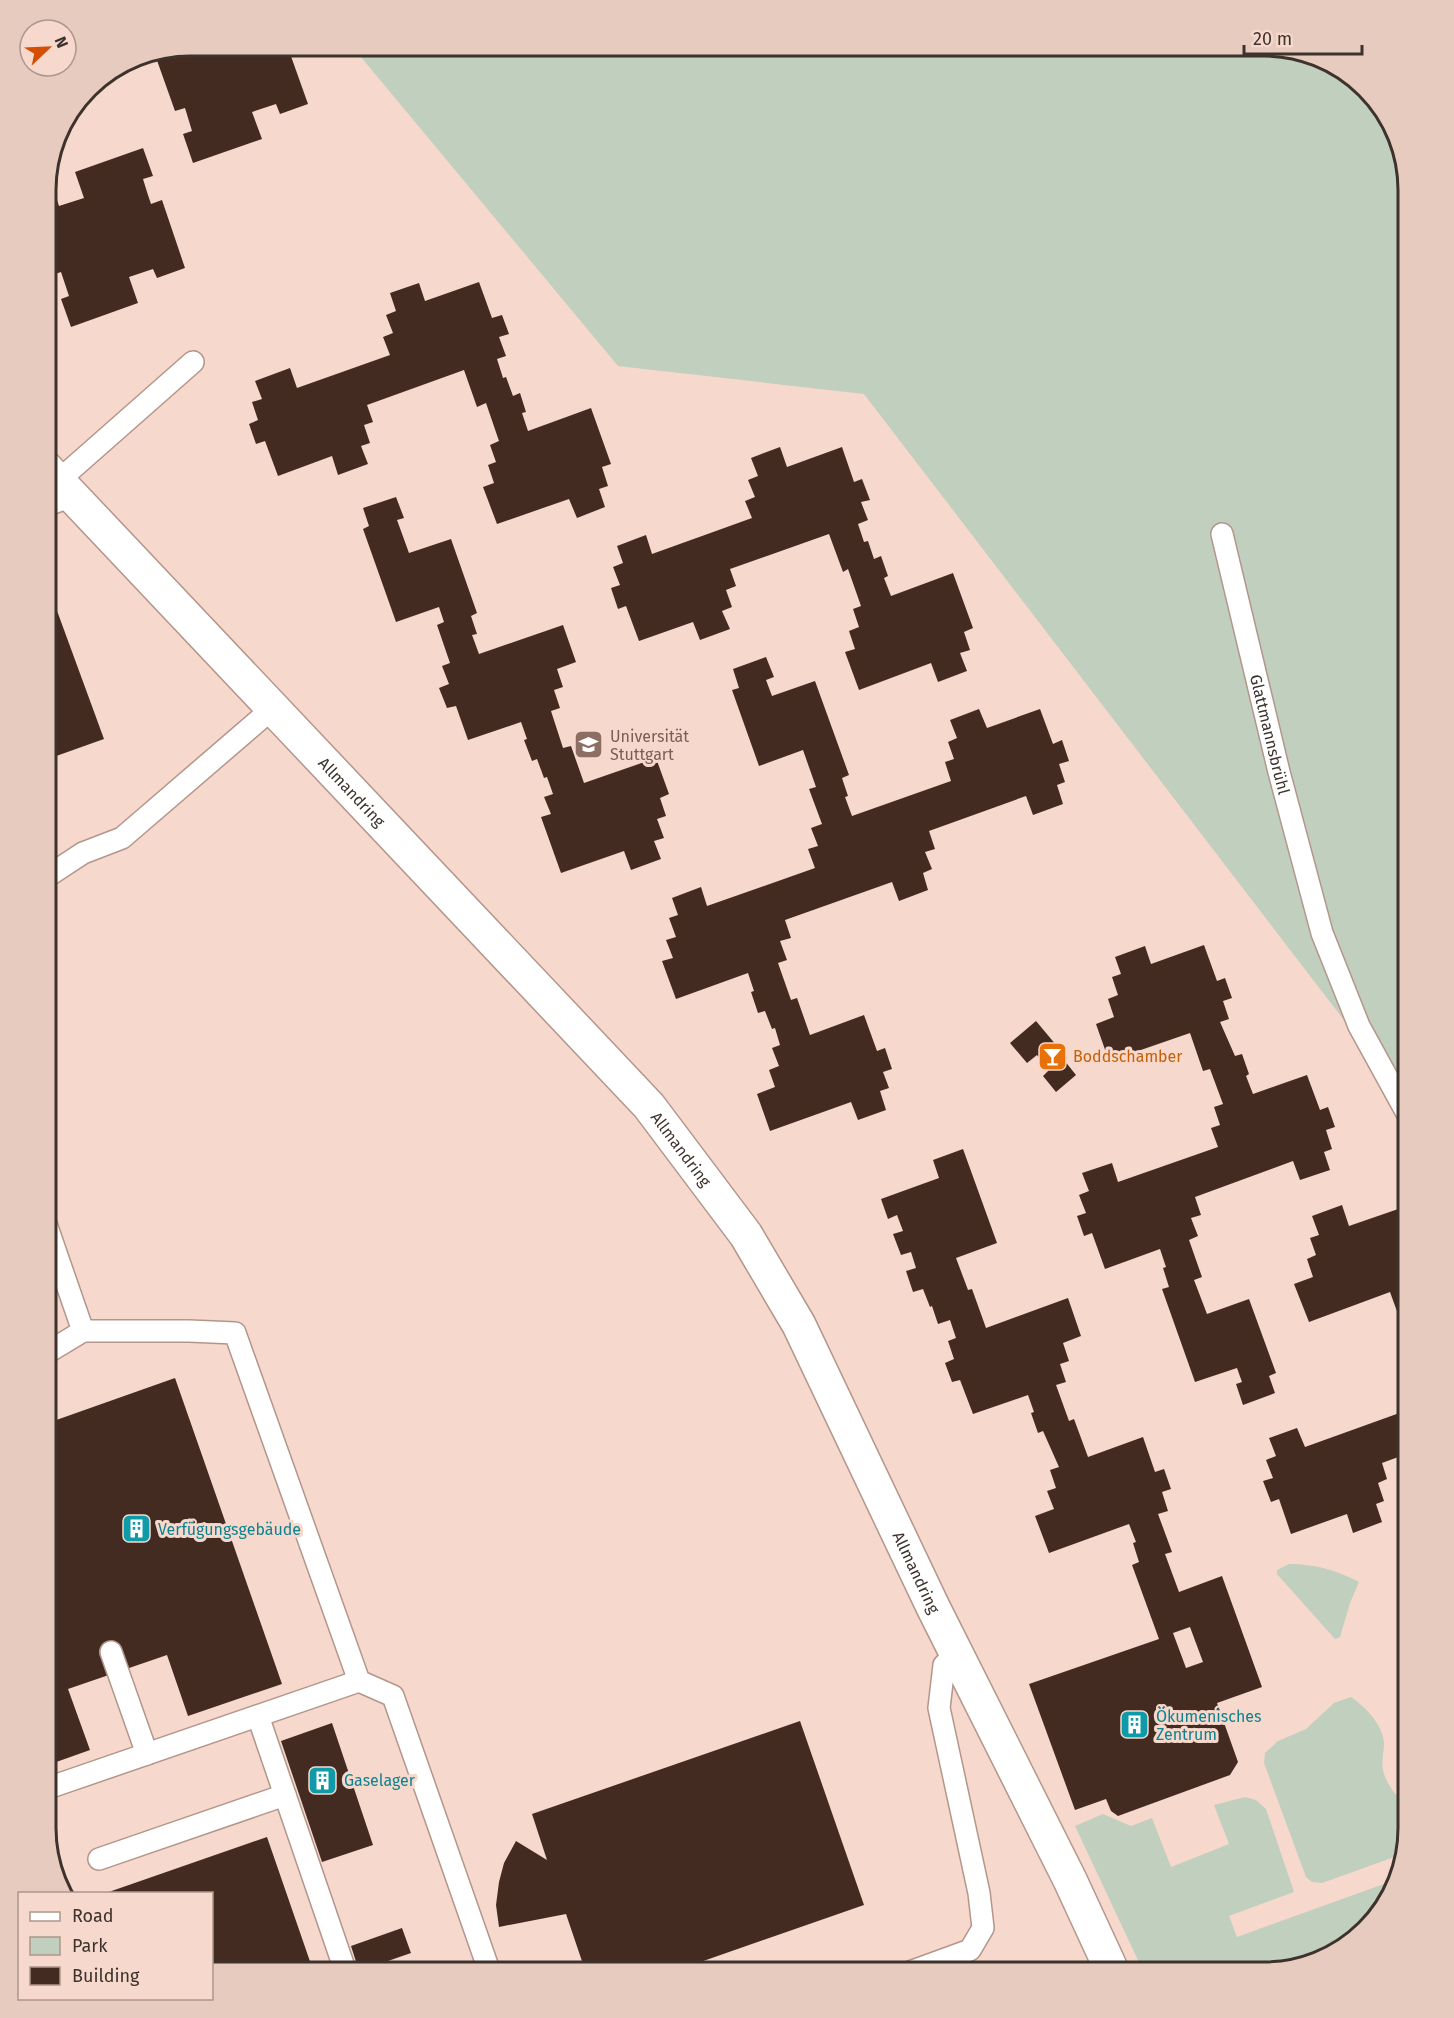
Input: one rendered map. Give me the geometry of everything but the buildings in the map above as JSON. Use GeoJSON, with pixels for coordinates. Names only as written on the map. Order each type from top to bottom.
{"type":"FeatureCollection","features":[{"type":"Feature","properties":{"kind":"street","name":"Allmandring"},"geometry":{"type":"LineString","coordinates":[[56,488],[273,708],[649,1106],[746,1235],[799,1324],[956,1655],[1070,1880],[1108,1962]]}},
{"type":"Feature","properties":{"kind":"lane"},"geometry":{"type":"LineString","coordinates":[[56,486],[193,362]]}},
{"type":"Feature","properties":{"kind":"lane","name":"Glattmannsbrühl"},"geometry":{"type":"LineString","coordinates":[[1222,534],[1279,772],[1322,933],[1359,1026],[1398,1097]]}},
{"type":"Feature","properties":{"kind":"lane"},"geometry":{"type":"LineString","coordinates":[[56,871],[82,853],[122,838],[273,708]]}},
{"type":"Feature","properties":{"kind":"lane"},"geometry":{"type":"LineString","coordinates":[[56,1253],[83,1331]]}},
{"type":"Feature","properties":{"kind":"lane"},"geometry":{"type":"LineString","coordinates":[[56,1347],[83,1331],[236,1333],[359,1681]]}},
{"type":"Feature","properties":{"kind":"lane"},"geometry":{"type":"LineString","coordinates":[[111,1652],[147,1754]]}},
{"type":"Feature","properties":{"kind":"lane"},"geometry":{"type":"LineString","coordinates":[[952,1962],[970,1950],[983,1928],[979,1893],[939,1708],[944,1665],[956,1655]]}},
{"type":"Feature","properties":{"kind":"lane"},"geometry":{"type":"LineString","coordinates":[[56,1785],[359,1681],[393,1696],[486,1962]]}},
{"type":"Feature","properties":{"kind":"lane"},"geometry":{"type":"LineString","coordinates":[[258,1716],[342,1962]]}},
{"type":"Feature","properties":{"kind":"lane"},"geometry":{"type":"LineString","coordinates":[[99,1859],[285,1795]]}},
{"type":"Feature","properties":{"kind":"green space"},"geometry":{"type":"Polygon","coordinates":[[[360,56],[1273,56],[1290,58],[1324,69],[1346,83],[1359,95],[1371,108],[1388,138],[1394,155],[1398,190],[1398,1091],[864,394],[618,366],[360,56]]]}},
{"type":"Feature","properties":{"kind":"green space"},"geometry":{"type":"Polygon","coordinates":[[[1289,1564],[1325,1568],[1359,1582],[1340,1637],[1335,1639],[1277,1574],[1277,1570],[1289,1564]]]}},
{"type":"Feature","properties":{"kind":"green space"},"geometry":{"type":"Polygon","coordinates":[[[1351,1697],[1363,1706],[1378,1725],[1384,1746],[1382,1760],[1384,1774],[1398,1797],[1397,1846],[1395,1857],[1322,1883],[1312,1882],[1306,1877],[1264,1763],[1265,1753],[1278,1741],[1306,1729],[1334,1703],[1351,1697]]]}},
{"type":"Feature","properties":{"kind":"green space"},"geometry":{"type":"Polygon","coordinates":[[[1245,1797],[1256,1800],[1266,1809],[1294,1892],[1229,1916],[1237,1937],[1387,1883],[1381,1895],[1371,1910],[1346,1935],[1331,1945],[1299,1958],[1264,1962],[1139,1962],[1075,1826],[1103,1814],[1131,1826],[1152,1818],[1171,1867],[1229,1844],[1214,1805],[1245,1797]]]}},
{"type":"Feature","properties":{"kind":"place","name":"Universität Stuttgart"},"geometry":{"type":"Point","coordinates":[589,745]}},
{"type":"Feature","properties":{"kind":"place","name":"Boddschamber"},"geometry":{"type":"Point","coordinates":[1052,1056]}},
{"type":"Feature","properties":{"kind":"place","name":"Verfügungsgebäude"},"geometry":{"type":"Point","coordinates":[137,1529]}},
{"type":"Feature","properties":{"kind":"place","name":"Ökumenisches Zentrum"},"geometry":{"type":"Point","coordinates":[1135,1725]}},
{"type":"Feature","properties":{"kind":"place","name":"Gaselager"},"geometry":{"type":"Point","coordinates":[323,1780]}}]}
